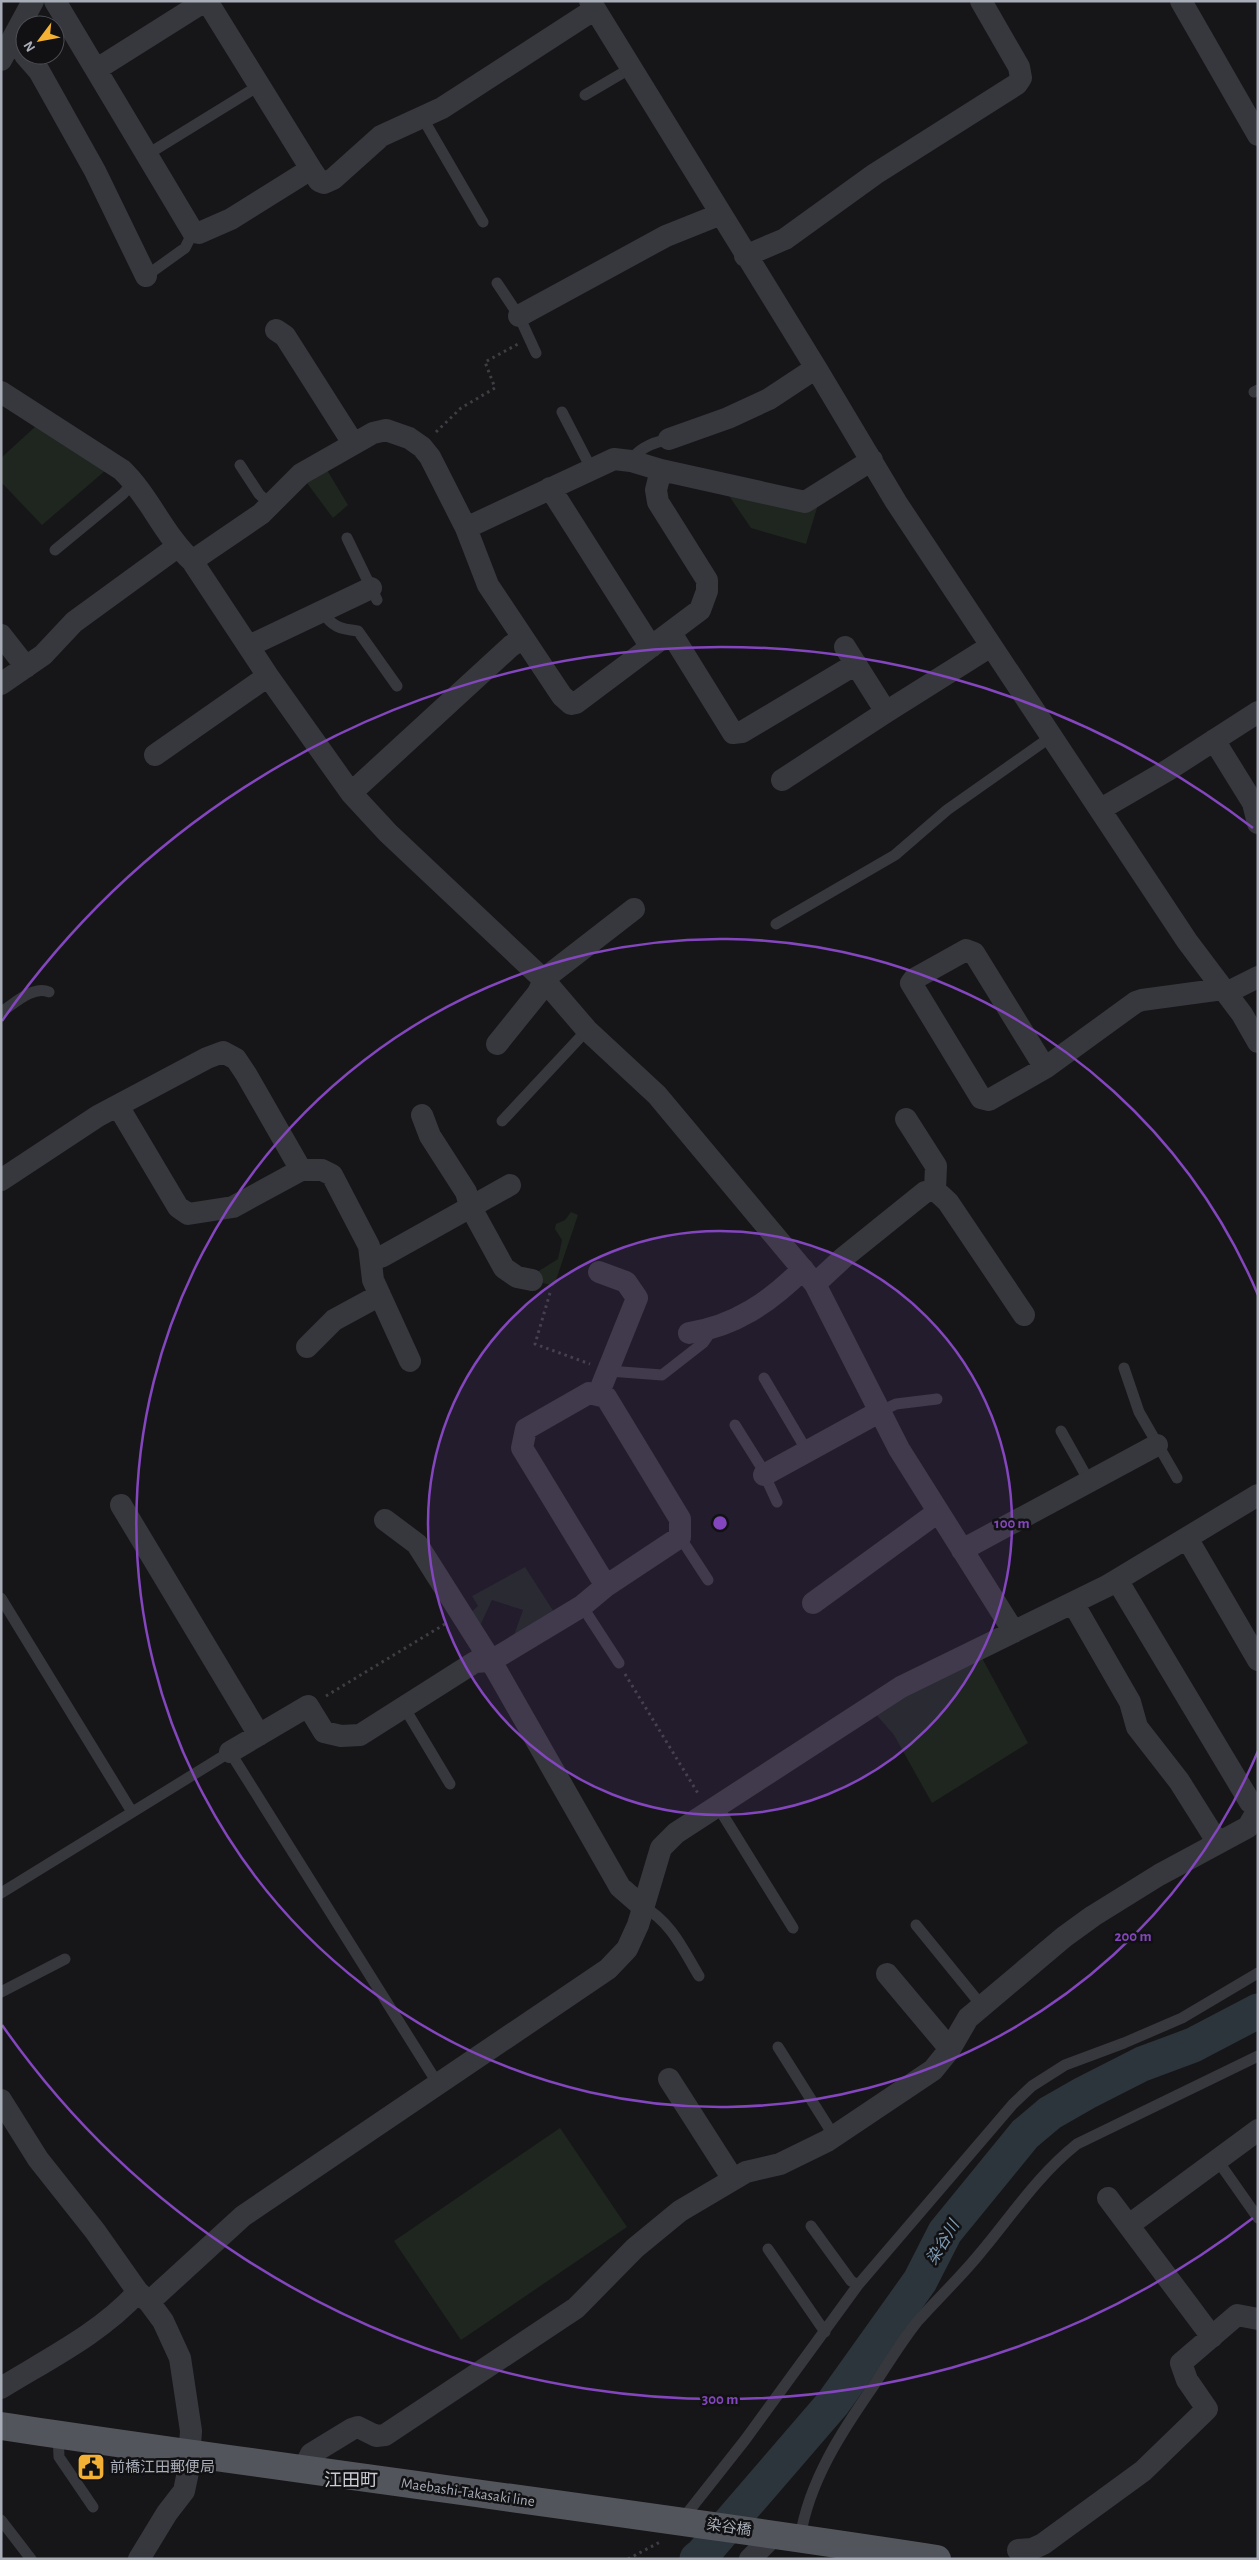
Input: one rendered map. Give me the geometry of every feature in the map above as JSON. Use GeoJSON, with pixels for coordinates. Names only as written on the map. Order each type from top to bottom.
{"type":"FeatureCollection","features":[{"type":"Feature","properties":{"kind":"main road","name":"Maebashi-Takasaki line"},"geometry":{"type":"LineString","coordinates":[[1,2426],[681,2528]]}},
{"type":"Feature","properties":{"kind":"main road","name":"染谷橋"},"geometry":{"type":"LineString","coordinates":[[681,2528],[779,2534]]}},
{"type":"Feature","properties":{"kind":"main road"},"geometry":{"type":"LineString","coordinates":[[779,2534],[890,2555],[937,2559]]}},
{"type":"Feature","properties":{"kind":"street"},"geometry":{"type":"LineString","coordinates":[[28,15],[33,1]]}},
{"type":"Feature","properties":{"kind":"street"},"geometry":{"type":"LineString","coordinates":[[55,1],[193,232],[199,233],[231,219],[312,169]]}},
{"type":"Feature","properties":{"kind":"street"},"geometry":{"type":"LineString","coordinates":[[97,69],[206,1],[319,181],[328,182],[381,136],[442,108],[593,5],[896,502],[1182,933],[1242,1014],[1258,1042]]}},
{"type":"Feature","properties":{"kind":"street"},"geometry":{"type":"LineString","coordinates":[[746,256],[785,239],[875,174],[1017,84],[1021,78],[1019,67],[981,1]]}},
{"type":"Feature","properties":{"kind":"street"},"geometry":{"type":"LineString","coordinates":[[1181,1],[1250,102],[1258,135]]}},
{"type":"Feature","properties":{"kind":"street"},"geometry":{"type":"LineString","coordinates":[[31,65],[39,71],[95,171],[146,276]]}},
{"type":"Feature","properties":{"kind":"street"},"geometry":{"type":"LineString","coordinates":[[519,316],[666,236],[721,214]]}},
{"type":"Feature","properties":{"kind":"street"},"geometry":{"type":"LineString","coordinates":[[276,330],[285,336],[353,443]]}},
{"type":"Feature","properties":{"kind":"street"},"geometry":{"type":"LineString","coordinates":[[669,439],[728,418],[769,399],[816,368]]}},
{"type":"Feature","properties":{"kind":"street"},"geometry":{"type":"LineString","coordinates":[[1,392],[122,470],[134,482],[351,793],[388,833],[544,980],[587,1030],[657,1095],[809,1276],[879,1412],[938,1512],[1014,1632]]}},
{"type":"Feature","properties":{"kind":"street"},"geometry":{"type":"LineString","coordinates":[[1,684],[43,655],[74,622],[184,554],[247,525],[271,505],[301,474],[373,432],[386,430],[409,438],[422,447],[430,457],[466,528],[488,585],[562,696],[571,704],[581,700],[700,610],[705,599],[708,586],[704,575],[658,502],[656,490],[661,470]]}},
{"type":"Feature","properties":{"kind":"street"},"geometry":{"type":"LineString","coordinates":[[466,528],[614,459],[631,461],[661,470],[805,502],[872,460]]}},
{"type":"Feature","properties":{"kind":"street"},"geometry":{"type":"LineString","coordinates":[[550,488],[651,647]]}},
{"type":"Feature","properties":{"kind":"street"},"geometry":{"type":"LineString","coordinates":[[249,646],[322,611],[374,594]]}},
{"type":"Feature","properties":{"kind":"street"},"geometry":{"type":"LineString","coordinates":[[671,632],[733,733],[742,732],[850,656],[886,712]]}},
{"type":"Feature","properties":{"kind":"street"},"geometry":{"type":"LineString","coordinates":[[1,634],[26,667]]}},
{"type":"Feature","properties":{"kind":"street"},"geometry":{"type":"LineString","coordinates":[[351,793],[511,646],[523,638]]}},
{"type":"Feature","properties":{"kind":"street"},"geometry":{"type":"LineString","coordinates":[[782,780],[991,646]]}},
{"type":"Feature","properties":{"kind":"street"},"geometry":{"type":"LineString","coordinates":[[155,755],[268,676]]}},
{"type":"Feature","properties":{"kind":"street"},"geometry":{"type":"LineString","coordinates":[[1101,809],[1168,770],[1258,712]]}},
{"type":"Feature","properties":{"kind":"street"},"geometry":{"type":"LineString","coordinates":[[1214,740],[1253,803],[1258,823]]}},
{"type":"Feature","properties":{"kind":"street"},"geometry":{"type":"LineString","coordinates":[[497,1044],[538,993],[544,980],[634,909]]}},
{"type":"Feature","properties":{"kind":"street"},"geometry":{"type":"LineString","coordinates":[[1044,1068],[974,953],[970,950],[966,950],[914,979],[911,983],[981,1098],[989,1100],[1044,1068],[1142,1000],[1222,989],[1232,990],[1258,977]]}},
{"type":"Feature","properties":{"kind":"street"},"geometry":{"type":"LineString","coordinates":[[1,1180],[66,1135],[217,1052],[224,1052],[236,1059],[301,1170]]}},
{"type":"Feature","properties":{"kind":"street"},"geometry":{"type":"LineString","coordinates":[[118,1106],[178,1207],[188,1214],[233,1207],[301,1170],[322,1170],[332,1175],[369,1246],[373,1280],[410,1361]]}},
{"type":"Feature","properties":{"kind":"street"},"geometry":{"type":"LineString","coordinates":[[422,1115],[430,1136],[466,1192],[470,1206],[504,1268],[517,1277],[542,1282]]}},
{"type":"Feature","properties":{"kind":"street"},"geometry":{"type":"LineString","coordinates":[[906,1119],[936,1166],[935,1190],[948,1202],[1024,1315]]}},
{"type":"Feature","properties":{"kind":"street"},"geometry":{"type":"LineString","coordinates":[[371,1260],[383,1256],[510,1185]]}},
{"type":"Feature","properties":{"kind":"street"},"geometry":{"type":"LineString","coordinates":[[689,1333],[712,1329],[768,1301],[843,1258],[925,1192],[935,1190]]}},
{"type":"Feature","properties":{"kind":"street"},"geometry":{"type":"LineString","coordinates":[[598,1394],[609,1371],[636,1298],[626,1282],[599,1272]]}},
{"type":"Feature","properties":{"kind":"street"},"geometry":{"type":"LineString","coordinates":[[307,1347],[334,1320],[380,1295]]}},
{"type":"Feature","properties":{"kind":"street"},"geometry":{"type":"LineString","coordinates":[[230,1752],[308,1706],[324,1732],[341,1736],[360,1735],[475,1662],[491,1661],[582,1606],[606,1586],[680,1537],[680,1519],[606,1396],[589,1392],[526,1430],[522,1448],[606,1586]]}},
{"type":"Feature","properties":{"kind":"street"},"geometry":{"type":"LineString","coordinates":[[764,1475],[879,1412]]}},
{"type":"Feature","properties":{"kind":"street"},"geometry":{"type":"LineString","coordinates":[[962,1550],[1157,1445]]}},
{"type":"Feature","properties":{"kind":"street"},"geometry":{"type":"LineString","coordinates":[[1,2388],[100,2326],[123,2308],[144,2297],[243,2216],[608,1969],[627,1949],[638,1925],[661,1848],[676,1833],[901,1687],[1117,1580],[1258,1495]]}},
{"type":"Feature","properties":{"kind":"street"},"geometry":{"type":"LineString","coordinates":[[121,1505],[259,1735]]}},
{"type":"Feature","properties":{"kind":"street"},"geometry":{"type":"LineString","coordinates":[[813,1603],[938,1512]]}},
{"type":"Feature","properties":{"kind":"street"},"geometry":{"type":"LineString","coordinates":[[385,1520],[417,1544],[491,1661],[620,1887],[643,1907]]}},
{"type":"Feature","properties":{"kind":"street"},"geometry":{"type":"LineString","coordinates":[[1187,1538],[1258,1660]]}},
{"type":"Feature","properties":{"kind":"street"},"geometry":{"type":"LineString","coordinates":[[303,2470],[310,2454],[352,2429],[358,2427],[376,2436],[385,2435],[576,2308],[658,2227],[680,2211],[746,2172],[792,2160],[834,2136],[933,2070],[950,2049],[968,2018],[1092,1916],[1159,1874],[1248,1827],[1256,1812],[1256,1804],[1250,1802],[1117,1580]]}},
{"type":"Feature","properties":{"kind":"street"},"geometry":{"type":"LineString","coordinates":[[1073,1603],[1130,1702],[1138,1727],[1179,1781],[1218,1842]]}},
{"type":"Feature","properties":{"kind":"street"},"geometry":{"type":"LineString","coordinates":[[887,1974],[950,2049]]}},
{"type":"Feature","properties":{"kind":"street"},"geometry":{"type":"LineString","coordinates":[[669,2079],[733,2179]]}},
{"type":"Feature","properties":{"kind":"street"},"geometry":{"type":"LineString","coordinates":[[3,2105],[38,2159],[163,2321],[180,2358],[191,2431],[190,2455],[184,2491],[166,2513],[139,2559]]}},
{"type":"Feature","properties":{"kind":"street"},"geometry":{"type":"LineString","coordinates":[[1129,2225],[1218,2162],[1258,2130]]}},
{"type":"Feature","properties":{"kind":"street"},"geometry":{"type":"LineString","coordinates":[[1108,2198],[1212,2337]]}},
{"type":"Feature","properties":{"kind":"street"},"geometry":{"type":"LineString","coordinates":[[1018,2550],[1032,2549],[1043,2544],[1143,2471],[1204,2412],[1206,2405],[1187,2380],[1181,2363],[1237,2315],[1258,2318]]}},
{"type":"Feature","properties":{"kind":"street"},"geometry":{"type":"LineString","coordinates":[[750,2559],[779,2534]]}},
{"type":"Feature","properties":{"kind":"lane"},"geometry":{"type":"LineString","coordinates":[[585,95],[631,68]]}},
{"type":"Feature","properties":{"kind":"lane"},"geometry":{"type":"LineString","coordinates":[[148,154],[260,85]]}},
{"type":"Feature","properties":{"kind":"lane"},"geometry":{"type":"LineString","coordinates":[[422,117],[483,222]]}},
{"type":"Feature","properties":{"kind":"lane"},"geometry":{"type":"LineString","coordinates":[[146,276],[185,248],[193,232]]}},
{"type":"Feature","properties":{"kind":"lane"},"geometry":{"type":"LineString","coordinates":[[497,284],[519,316],[536,353]]}},
{"type":"Feature","properties":{"kind":"lane"},"geometry":{"type":"LineString","coordinates":[[562,412],[582,454],[592,470]]}},
{"type":"Feature","properties":{"kind":"lane"},"geometry":{"type":"LineString","coordinates":[[631,461],[635,453],[659,441],[669,439]]}},
{"type":"Feature","properties":{"kind":"lane"},"geometry":{"type":"LineString","coordinates":[[240,465],[259,494],[271,505]]}},
{"type":"Feature","properties":{"kind":"lane"},"geometry":{"type":"LineString","coordinates":[[55,550],[123,494],[134,482]]}},
{"type":"Feature","properties":{"kind":"lane"},"geometry":{"type":"LineString","coordinates":[[347,538],[374,594]]}},
{"type":"Feature","properties":{"kind":"lane"},"geometry":{"type":"LineString","coordinates":[[322,611],[328,621],[337,628],[358,631],[397,686]]}},
{"type":"Feature","properties":{"kind":"lane"},"geometry":{"type":"LineString","coordinates":[[776,924],[895,855],[947,810],[1052,736]]}},
{"type":"Feature","properties":{"kind":"lane"},"geometry":{"type":"LineString","coordinates":[[1,1012],[32,992],[39,990],[49,992]]}},
{"type":"Feature","properties":{"kind":"lane"},"geometry":{"type":"LineString","coordinates":[[502,1121],[587,1030]]}},
{"type":"Feature","properties":{"kind":"lane"},"geometry":{"type":"LineString","coordinates":[[609,1371],[662,1375],[703,1343],[712,1329]]}},
{"type":"Feature","properties":{"kind":"lane"},"geometry":{"type":"LineString","coordinates":[[1124,1368],[1134,1399],[1157,1445],[1177,1478]]}},
{"type":"Feature","properties":{"kind":"lane"},"geometry":{"type":"LineString","coordinates":[[764,1378],[807,1451]]}},
{"type":"Feature","properties":{"kind":"lane"},"geometry":{"type":"LineString","coordinates":[[879,1412],[896,1404],[937,1399]]}},
{"type":"Feature","properties":{"kind":"lane"},"geometry":{"type":"LineString","coordinates":[[735,1425],[778,1502]]}},
{"type":"Feature","properties":{"kind":"lane"},"geometry":{"type":"LineString","coordinates":[[1061,1431],[1089,1481]]}},
{"type":"Feature","properties":{"kind":"lane"},"geometry":{"type":"LineString","coordinates":[[680,1537],[708,1580]]}},
{"type":"Feature","properties":{"kind":"lane"},"geometry":{"type":"LineString","coordinates":[[1,1598],[132,1812]]}},
{"type":"Feature","properties":{"kind":"lane"},"geometry":{"type":"LineString","coordinates":[[582,1606],[619,1663]]}},
{"type":"Feature","properties":{"kind":"lane"},"geometry":{"type":"LineString","coordinates":[[404,1707],[450,1784]]}},
{"type":"Feature","properties":{"kind":"lane"},"geometry":{"type":"LineString","coordinates":[[1,1893],[230,1752],[438,2084]]}},
{"type":"Feature","properties":{"kind":"lane"},"geometry":{"type":"LineString","coordinates":[[714,1809],[793,1928]]}},
{"type":"Feature","properties":{"kind":"lane"},"geometry":{"type":"LineString","coordinates":[[643,1907],[656,1913],[676,1938],[699,1976]]}},
{"type":"Feature","properties":{"kind":"lane"},"geometry":{"type":"LineString","coordinates":[[916,1925],[982,2006]]}},
{"type":"Feature","properties":{"kind":"lane"},"geometry":{"type":"LineString","coordinates":[[1,1992],[65,1959]]}},
{"type":"Feature","properties":{"kind":"lane"},"geometry":{"type":"LineString","coordinates":[[681,2528],[858,2284],[988,2132],[1032,2086],[1065,2065],[1124,2043],[1182,2018],[1258,1973]]}},
{"type":"Feature","properties":{"kind":"lane"},"geometry":{"type":"LineString","coordinates":[[778,2047],[834,2136]]}},
{"type":"Feature","properties":{"kind":"lane"},"geometry":{"type":"LineString","coordinates":[[779,2534],[806,2514],[828,2457],[846,2426],[918,2321],[954,2285],[1045,2173],[1077,2144],[1258,2056]]}},
{"type":"Feature","properties":{"kind":"lane"},"geometry":{"type":"LineString","coordinates":[[1218,2162],[1258,2218]]}},
{"type":"Feature","properties":{"kind":"lane"},"geometry":{"type":"LineString","coordinates":[[810,2226],[851,2281],[858,2284]]}},
{"type":"Feature","properties":{"kind":"lane"},"geometry":{"type":"LineString","coordinates":[[768,2249],[825,2332]]}},
{"type":"Feature","properties":{"kind":"lane"},"geometry":{"type":"LineString","coordinates":[[58,2434],[59,2457],[93,2507]]}},
{"type":"Feature","properties":{"kind":"lane"},"geometry":{"type":"LineString","coordinates":[[1,2520],[31,2559]]}},
{"type":"Feature","properties":{"kind":"path"},"geometry":{"type":"LineString","coordinates":[[422,447],[461,408],[495,388],[485,362],[529,338]]}},
{"type":"Feature","properties":{"kind":"path"},"geometry":{"type":"LineString","coordinates":[[542,1282],[536,1344],[609,1371]]}},
{"type":"Feature","properties":{"kind":"path"},"geometry":{"type":"LineString","coordinates":[[308,1706],[461,1614]]}},
{"type":"Feature","properties":{"kind":"path"},"geometry":{"type":"LineString","coordinates":[[619,1663],[714,1809]]}},
{"type":"Feature","properties":{"kind":"path"},"geometry":{"type":"LineString","coordinates":[[628,2559],[681,2528]]}},
{"type":"Feature","properties":{"kind":"shaded area"},"geometry":{"type":"Polygon","coordinates":[[[36,426],[106,470],[42,525],[1,482],[1,458],[36,426]]]}},
{"type":"Feature","properties":{"kind":"shaded area"},"geometry":{"type":"Polygon","coordinates":[[[324,465],[348,505],[333,518],[304,479],[324,465]]]}},
{"type":"Feature","properties":{"kind":"shaded area"},"geometry":{"type":"Polygon","coordinates":[[[727,493],[820,498],[806,544],[751,528],[727,493]]]}},
{"type":"Feature","properties":{"kind":"shaded area"},"geometry":{"type":"Polygon","coordinates":[[[571,1212],[578,1215],[554,1286],[532,1280],[534,1274],[558,1259],[562,1240],[555,1229],[556,1224],[565,1220],[571,1212]]]}},
{"type":"Feature","properties":{"kind":"shaded area"},"geometry":{"type":"Polygon","coordinates":[[[525,1567],[554,1612],[514,1635],[523,1610],[492,1600],[479,1628],[470,1613],[478,1606],[472,1596],[525,1567]]]}},
{"type":"Feature","properties":{"kind":"shaded area"},"geometry":{"type":"Polygon","coordinates":[[[982,1658],[1028,1743],[932,1803],[894,1735],[873,1711],[982,1658]]]}},
{"type":"Feature","properties":{"kind":"shaded area"},"geometry":{"type":"Polygon","coordinates":[[[560,2128],[627,2227],[461,2340],[394,2241],[560,2128]]]}},
{"type":"Feature","properties":{"kind":"waterway","name":"染谷川"},"geometry":{"type":"LineString","coordinates":[[697,2559],[833,2403],[920,2281],[945,2232],[1025,2134],[1050,2113],[1085,2093],[1142,2064],[1193,2045],[1258,2011]]}},
{"type":"Feature","properties":{"kind":"place","name":"前橋江田郵便局"},"geometry":{"type":"Point","coordinates":[91,2467]}},
{"type":"Feature","properties":{"kind":"district","name":"江田町"},"geometry":{"type":"Point","coordinates":[351,2480]}}]}
